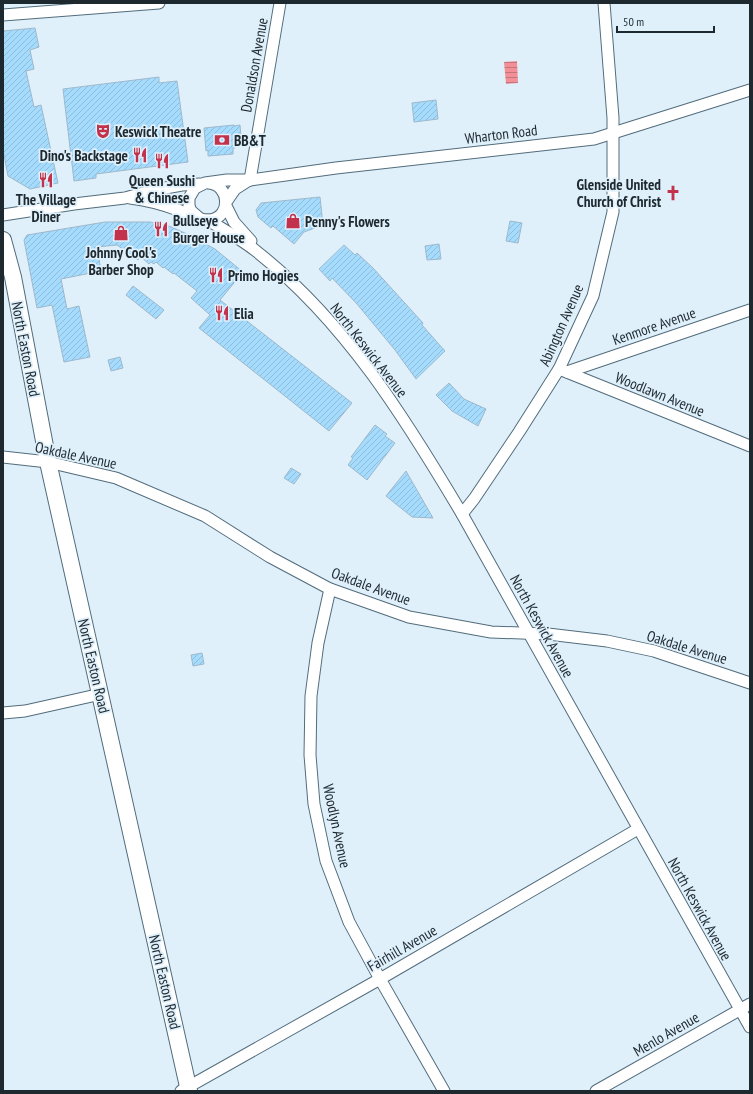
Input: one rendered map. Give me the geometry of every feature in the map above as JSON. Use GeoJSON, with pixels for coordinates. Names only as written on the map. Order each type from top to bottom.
{"type":"FeatureCollection","features":[{"type":"Feature","properties":{"kind":"main road","name":"North Easton Road"},"geometry":{"type":"LineString","coordinates":[[3,240],[13,277],[48,462],[101,694],[186,1090]]}},
{"type":"Feature","properties":{"kind":"street"},"geometry":{"type":"LineString","coordinates":[[3,15],[159,3]]}},
{"type":"Feature","properties":{"kind":"street","name":"Donaldson Avenue"},"geometry":{"type":"LineString","coordinates":[[250,180],[280,3]]}},
{"type":"Feature","properties":{"kind":"street","name":"Abington Avenue"},"geometry":{"type":"LineString","coordinates":[[462,514],[563,371],[593,296],[613,212],[613,118],[604,3]]}},
{"type":"Feature","properties":{"kind":"street","name":"Wharton Road"},"geometry":{"type":"LineString","coordinates":[[203,184],[227,180],[250,180],[336,168],[594,139],[750,90]]}},
{"type":"Feature","properties":{"kind":"street","name":"Wharton Road"},"geometry":{"type":"LineString","coordinates":[[202,219],[215,219],[220,216],[235,189],[250,180]]}},
{"type":"Feature","properties":{"kind":"street"},"geometry":{"type":"LineString","coordinates":[[202,219],[191,211],[189,206],[189,198],[193,190],[203,184]]}},
{"type":"Feature","properties":{"kind":"street","name":"North Keswick Avenue"},"geometry":{"type":"LineString","coordinates":[[3,215],[125,198],[154,190],[182,185],[214,184],[220,188],[225,195],[230,216],[238,229],[273,265]]}},
{"type":"Feature","properties":{"kind":"street","name":"North Keswick Avenue"},"geometry":{"type":"LineString","coordinates":[[125,198],[156,203],[202,219],[256,250],[291,281],[328,320],[363,362],[384,390],[423,449],[462,514],[750,1027]]}},
{"type":"Feature","properties":{"kind":"street","name":"Kenmore Avenue"},"geometry":{"type":"LineString","coordinates":[[563,371],[750,310]]}},
{"type":"Feature","properties":{"kind":"street","name":"Woodlawn Avenue"},"geometry":{"type":"LineString","coordinates":[[563,371],[750,446]]}},
{"type":"Feature","properties":{"kind":"street","name":"Oakdale Avenue"},"geometry":{"type":"LineString","coordinates":[[3,457],[48,462],[116,478],[205,516],[270,557],[330,589],[409,617],[491,632],[529,633],[606,641],[654,651],[750,683]]}},
{"type":"Feature","properties":{"kind":"street","name":"Woodlyn Avenue"},"geometry":{"type":"LineString","coordinates":[[330,589],[318,643],[311,696],[310,755],[314,804],[326,860],[347,917],[444,1091]]}},
{"type":"Feature","properties":{"kind":"street"},"geometry":{"type":"LineString","coordinates":[[3,713],[25,711],[101,694]]}},
{"type":"Feature","properties":{"kind":"street","name":"Fairhill Avenue"},"geometry":{"type":"LineString","coordinates":[[186,1090],[638,829]]}},
{"type":"Feature","properties":{"kind":"street","name":"Menlo Avenue"},"geometry":{"type":"LineString","coordinates":[[596,1091],[750,1004]]}},
{"type":"Feature","properties":{"kind":"shaded area"},"geometry":{"type":"Polygon","coordinates":[[[517,61],[518,83],[506,84],[504,62],[517,61]]]}},
{"type":"Feature","properties":{"kind":"building"},"geometry":{"type":"Polygon","coordinates":[[[35,28],[39,47],[30,50],[34,69],[26,71],[34,107],[41,105],[58,183],[30,189],[8,176],[3,150],[3,31],[35,28]]]}},
{"type":"Feature","properties":{"kind":"building","name":"Keswick Theatre"},"geometry":{"type":"Polygon","coordinates":[[[159,77],[159,83],[177,81],[188,162],[96,174],[96,178],[74,181],[63,89],[159,77]]]}},
{"type":"Feature","properties":{"kind":"building"},"geometry":{"type":"Polygon","coordinates":[[[436,100],[438,119],[414,122],[412,103],[436,100]]]}},
{"type":"Feature","properties":{"kind":"building","name":"BB&T"},"geometry":{"type":"Polygon","coordinates":[[[240,125],[241,136],[239,136],[240,143],[234,144],[235,148],[233,148],[233,154],[208,156],[208,150],[206,151],[204,128],[240,125]]]}},
{"type":"Feature","properties":{"kind":"building","name":"Penny's Flowers"},"geometry":{"type":"Polygon","coordinates":[[[320,197],[323,225],[304,232],[294,244],[273,226],[271,228],[258,217],[256,210],[261,203],[320,197]]]}},
{"type":"Feature","properties":{"kind":"building"},"geometry":{"type":"Polygon","coordinates":[[[510,221],[522,223],[518,243],[506,241],[510,221]]]}},
{"type":"Feature","properties":{"kind":"building"},"geometry":{"type":"Polygon","coordinates":[[[105,222],[150,222],[169,226],[203,241],[202,242],[215,249],[243,272],[220,300],[352,403],[329,431],[199,328],[210,315],[191,298],[197,291],[174,273],[173,274],[164,267],[163,268],[156,262],[154,264],[151,262],[149,264],[141,257],[138,260],[117,245],[97,247],[101,271],[61,279],[67,309],[79,306],[90,357],[64,362],[52,305],[37,308],[24,240],[27,235],[105,222]]]}},
{"type":"Feature","properties":{"kind":"building"},"geometry":{"type":"Polygon","coordinates":[[[439,244],[441,259],[427,260],[425,246],[439,244]]]}},
{"type":"Feature","properties":{"kind":"building"},"geometry":{"type":"Polygon","coordinates":[[[344,245],[355,255],[357,253],[373,268],[423,323],[422,325],[445,351],[416,379],[395,350],[357,304],[332,278],[330,281],[319,269],[344,245]]]}},
{"type":"Feature","properties":{"kind":"building"},"geometry":{"type":"Polygon","coordinates":[[[133,286],[164,310],[156,319],[126,295],[133,286]]]}},
{"type":"Feature","properties":{"kind":"building"},"geometry":{"type":"Polygon","coordinates":[[[120,357],[123,368],[111,371],[108,360],[120,357]]]}},
{"type":"Feature","properties":{"kind":"building"},"geometry":{"type":"Polygon","coordinates":[[[449,383],[464,399],[486,409],[478,426],[452,411],[436,395],[449,383]]]}},
{"type":"Feature","properties":{"kind":"building"},"geometry":{"type":"Polygon","coordinates":[[[375,425],[387,434],[385,436],[395,443],[367,480],[348,465],[353,458],[351,457],[375,425]]]}},
{"type":"Feature","properties":{"kind":"building"},"geometry":{"type":"Polygon","coordinates":[[[291,468],[301,474],[294,484],[284,478],[291,468]]]}},
{"type":"Feature","properties":{"kind":"building"},"geometry":{"type":"Polygon","coordinates":[[[406,471],[433,518],[412,517],[386,496],[406,471]]]}},
{"type":"Feature","properties":{"kind":"building"},"geometry":{"type":"Polygon","coordinates":[[[202,653],[204,664],[193,666],[191,655],[202,653]]]}},
{"type":"Feature","properties":{"kind":"place","name":"Keswick Theatre"},"geometry":{"type":"Point","coordinates":[103,131]}},
{"type":"Feature","properties":{"kind":"place","name":"BB&T"},"geometry":{"type":"Point","coordinates":[222,140]}},
{"type":"Feature","properties":{"kind":"place","name":"Dino's Backstage"},"geometry":{"type":"Point","coordinates":[140,155]}},
{"type":"Feature","properties":{"kind":"place","name":"Queen Sushi & Chinese"},"geometry":{"type":"Point","coordinates":[162,161]}},
{"type":"Feature","properties":{"kind":"place","name":"The Village Diner"},"geometry":{"type":"Point","coordinates":[46,180]}},
{"type":"Feature","properties":{"kind":"place","name":"Glenside United Church of Christ"},"geometry":{"type":"Point","coordinates":[673,193]}},
{"type":"Feature","properties":{"kind":"place","name":"Penny's Flowers"},"geometry":{"type":"Point","coordinates":[293,221]}},
{"type":"Feature","properties":{"kind":"place","name":"Bullseye Burger House"},"geometry":{"type":"Point","coordinates":[161,229]}},
{"type":"Feature","properties":{"kind":"place","name":"Johnny Cool's Barber Shop"},"geometry":{"type":"Point","coordinates":[121,233]}},
{"type":"Feature","properties":{"kind":"place","name":"Primo Hogies"},"geometry":{"type":"Point","coordinates":[216,275]}},
{"type":"Feature","properties":{"kind":"place","name":"Elia"},"geometry":{"type":"Point","coordinates":[222,313]}}]}
